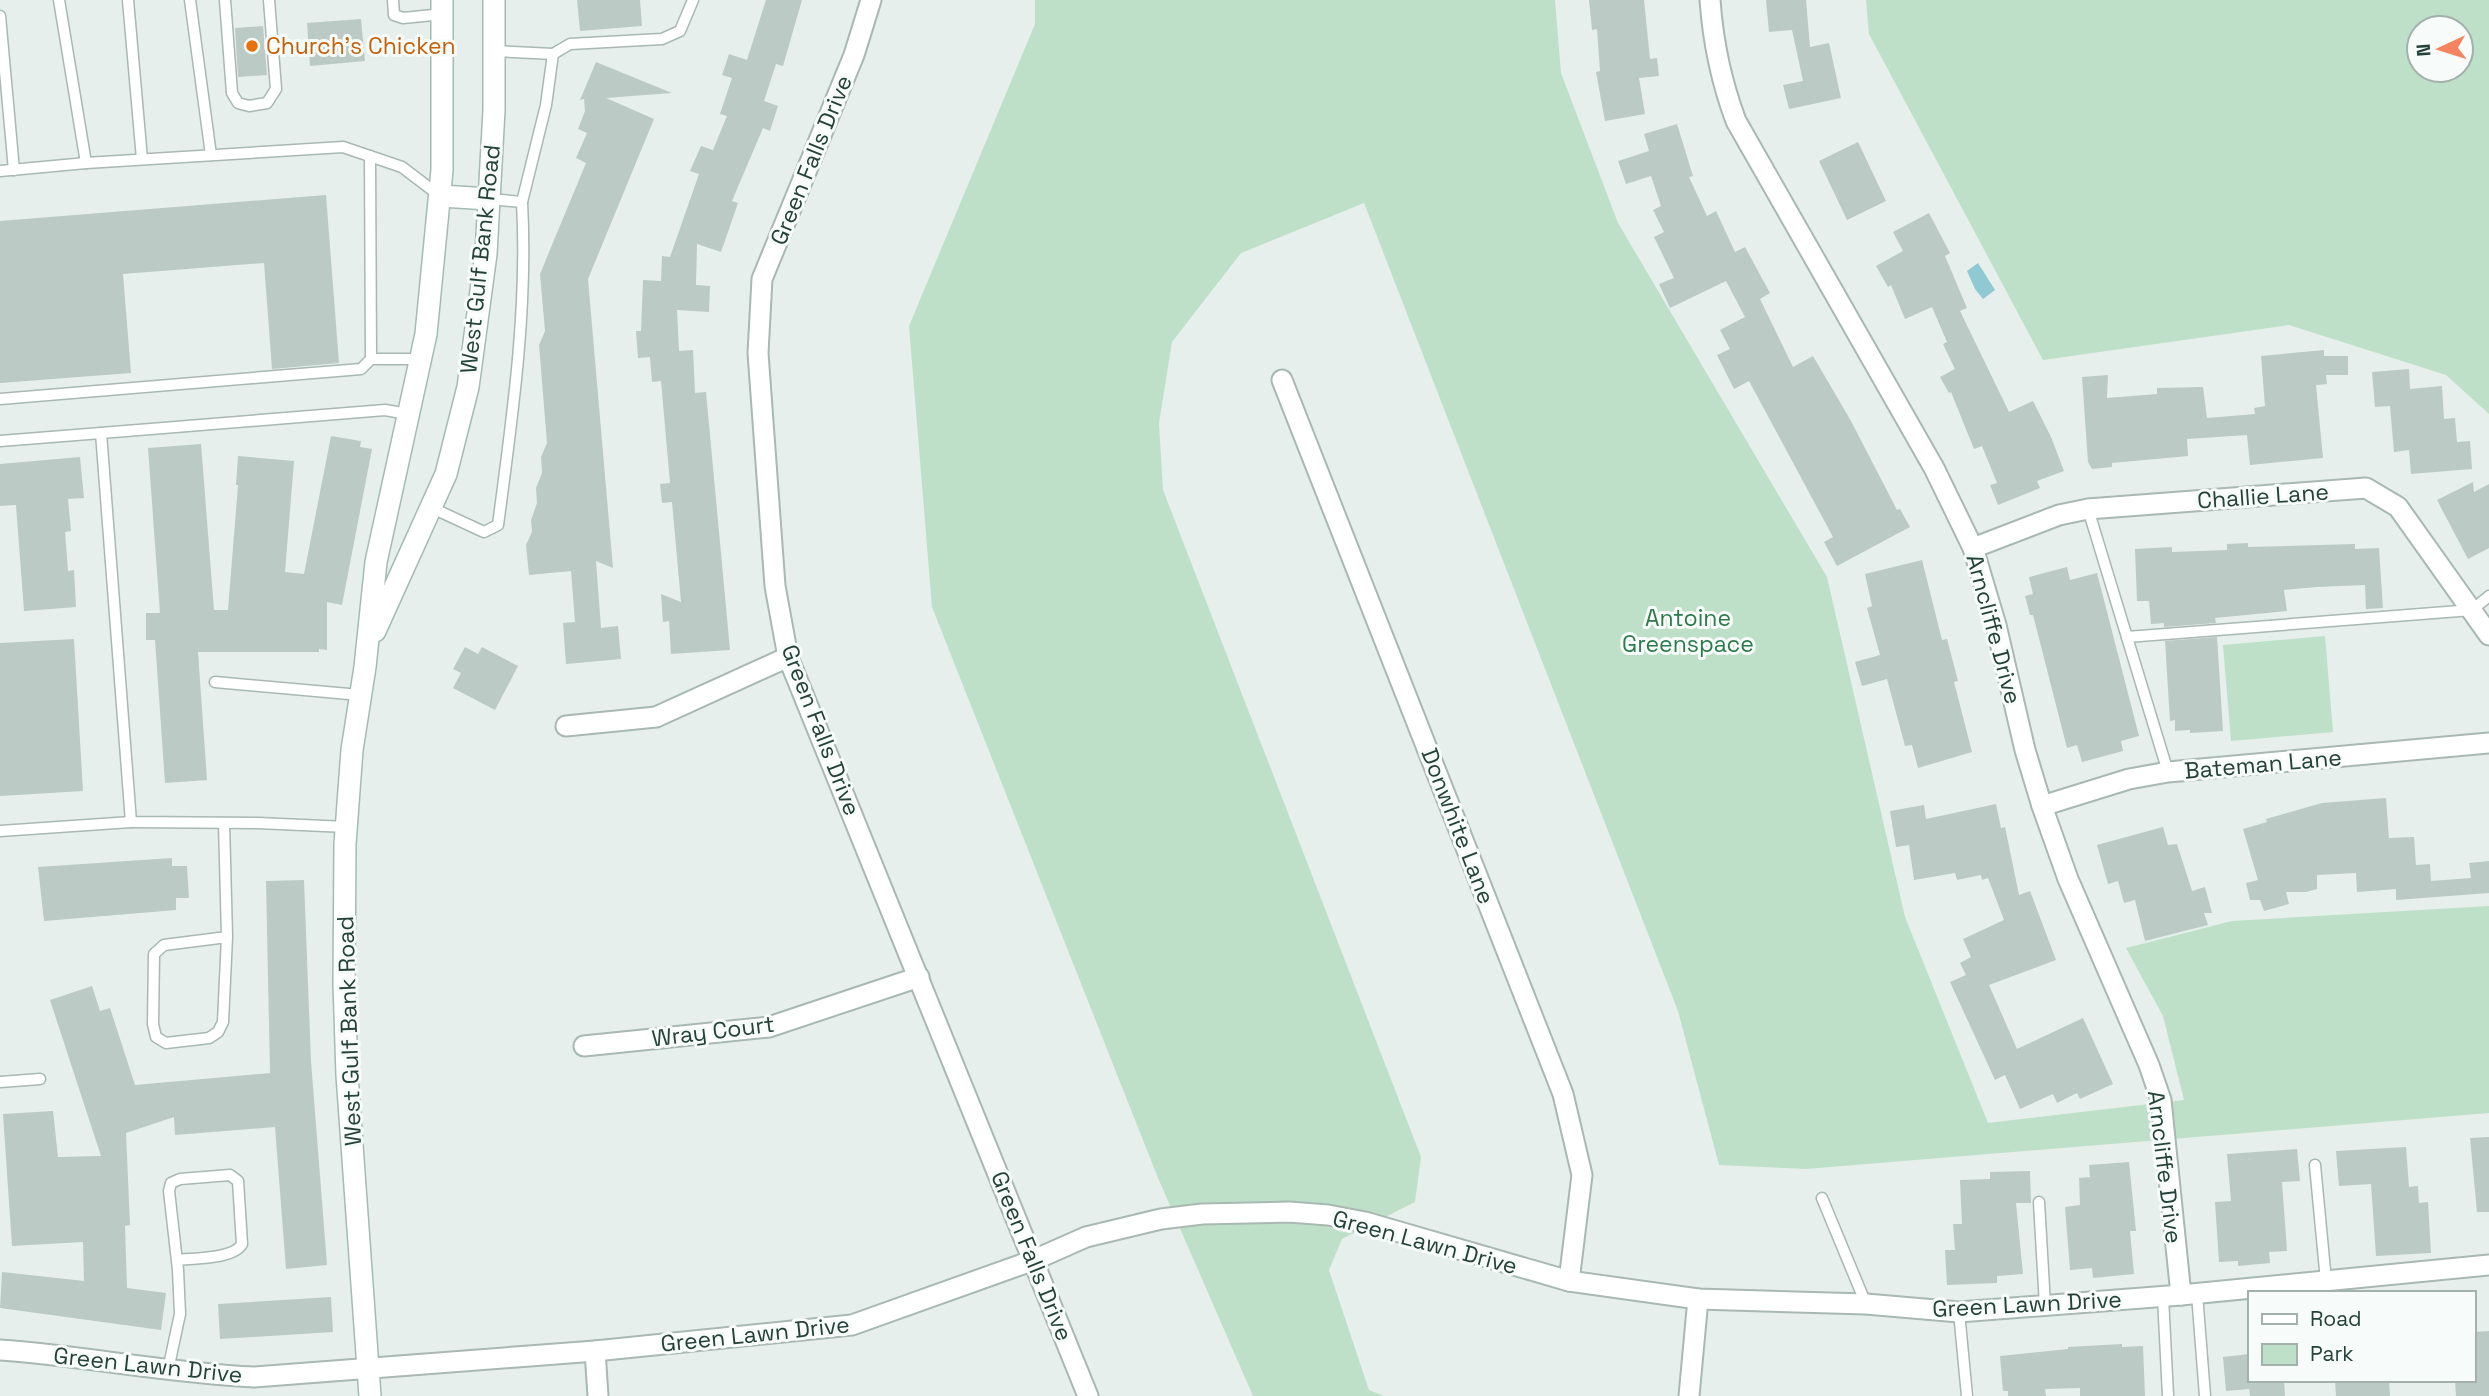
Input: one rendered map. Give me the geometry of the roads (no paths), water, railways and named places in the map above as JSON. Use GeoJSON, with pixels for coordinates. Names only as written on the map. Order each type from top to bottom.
{"type":"FeatureCollection","features":[{"type":"Feature","properties":{"kind":"street","name":"West Gulf Bank Road"},"geometry":{"type":"LineString","coordinates":[[365,667],[377,625],[446,474],[468,387],[486,254],[494,110],[494,0]]}},
{"type":"Feature","properties":{"kind":"street","name":"Green Falls Drive"},"geometry":{"type":"LineString","coordinates":[[872,0],[854,55],[762,279],[759,367],[775,586],[788,657],[1088,1396]]}},
{"type":"Feature","properties":{"kind":"street","name":"Arncliffe Drive"},"geometry":{"type":"LineString","coordinates":[[1710,0],[1716,56],[1736,121],[1934,468],[1973,548],[1996,625],[2025,750],[2042,806],[2068,879],[2149,1065],[2161,1100],[2180,1295]]}},
{"type":"Feature","properties":{"kind":"street","name":"West Gulf Bank Road"},"geometry":{"type":"LineString","coordinates":[[370,1396],[347,1075],[344,983],[346,827],[352,750],[365,667],[376,562],[426,334],[440,197],[442,7]]}},
{"type":"Feature","properties":{"kind":"street"},"geometry":{"type":"LineString","coordinates":[[440,197],[489,199]]}},
{"type":"Feature","properties":{"kind":"street","name":"Donwhite Lane"},"geometry":{"type":"LineString","coordinates":[[1282,380],[1563,1094],[1583,1175],[1569,1281]]}},
{"type":"Feature","properties":{"kind":"street","name":"Challie Lane"},"geometry":{"type":"LineString","coordinates":[[1973,548],[2059,514],[2088,509],[2366,488],[2398,507],[2489,635]]}},
{"type":"Feature","properties":{"kind":"street"},"geometry":{"type":"LineString","coordinates":[[566,726],[656,717],[788,657]]}},
{"type":"Feature","properties":{"kind":"street","name":"Bateman Lane"},"geometry":{"type":"LineString","coordinates":[[2042,806],[2129,779],[2168,772],[2489,743]]}},
{"type":"Feature","properties":{"kind":"street","name":"Wray Court"},"geometry":{"type":"LineString","coordinates":[[584,1046],[769,1027],[919,977]]}},
{"type":"Feature","properties":{"kind":"street","name":"Green Lawn Drive"},"geometry":{"type":"LineString","coordinates":[[0,1350],[52,1354],[198,1374],[254,1377],[595,1351],[852,1325],[1034,1261],[1086,1237],[1161,1219],[1202,1214],[1289,1212],[1328,1215],[1365,1222],[1569,1281],[1698,1300],[1866,1304],[1959,1312],[2180,1295],[2489,1265]]}},
{"type":"Feature","properties":{"kind":"street"},"geometry":{"type":"LineString","coordinates":[[1689,1396],[1698,1300]]}},
{"type":"Feature","properties":{"kind":"street"},"geometry":{"type":"LineString","coordinates":[[595,1351],[598,1396]]}},
{"type":"Feature","properties":{"kind":"lane"},"geometry":{"type":"LineString","coordinates":[[59,0],[86,163]]}},
{"type":"Feature","properties":{"kind":"lane"},"geometry":{"type":"LineString","coordinates":[[128,0],[142,159]]}},
{"type":"Feature","properties":{"kind":"lane"},"geometry":{"type":"LineString","coordinates":[[190,0],[211,155]]}},
{"type":"Feature","properties":{"kind":"lane"},"geometry":{"type":"LineString","coordinates":[[225,0],[232,93],[238,103],[249,106],[267,103],[276,89],[269,0]]}},
{"type":"Feature","properties":{"kind":"lane"},"geometry":{"type":"LineString","coordinates":[[393,0],[394,15],[403,18],[442,7]]}},
{"type":"Feature","properties":{"kind":"lane"},"geometry":{"type":"LineString","coordinates":[[494,51],[553,54],[570,44],[662,40],[680,31],[693,0]]}},
{"type":"Feature","properties":{"kind":"lane"},"geometry":{"type":"LineString","coordinates":[[0,16],[14,170]]}},
{"type":"Feature","properties":{"kind":"lane"},"geometry":{"type":"LineString","coordinates":[[430,507],[484,532],[498,525],[515,387],[524,241],[522,202],[546,105],[553,54]]}},
{"type":"Feature","properties":{"kind":"lane"},"geometry":{"type":"LineString","coordinates":[[0,171],[343,147],[402,167],[440,197]]}},
{"type":"Feature","properties":{"kind":"lane"},"geometry":{"type":"LineString","coordinates":[[0,399],[361,369],[370,359],[370,156]]}},
{"type":"Feature","properties":{"kind":"lane"},"geometry":{"type":"LineString","coordinates":[[489,199],[522,202]]}},
{"type":"Feature","properties":{"kind":"lane"},"geometry":{"type":"LineString","coordinates":[[370,359],[420,359]]}},
{"type":"Feature","properties":{"kind":"lane"},"geometry":{"type":"LineString","coordinates":[[0,441],[384,410],[408,414]]}},
{"type":"Feature","properties":{"kind":"lane"},"geometry":{"type":"LineString","coordinates":[[101,433],[131,822]]}},
{"type":"Feature","properties":{"kind":"lane"},"geometry":{"type":"LineString","coordinates":[[2088,509],[2168,772]]}},
{"type":"Feature","properties":{"kind":"lane"},"geometry":{"type":"LineString","coordinates":[[2127,637],[2472,610],[2489,596]]}},
{"type":"Feature","properties":{"kind":"lane"},"geometry":{"type":"LineString","coordinates":[[215,682],[360,695]]}},
{"type":"Feature","properties":{"kind":"lane"},"geometry":{"type":"LineString","coordinates":[[0,831],[131,822],[223,822],[346,827]]}},
{"type":"Feature","properties":{"kind":"lane"},"geometry":{"type":"LineString","coordinates":[[223,822],[227,937],[223,1022],[218,1032],[209,1038],[166,1043],[156,1037],[153,1024],[154,954],[164,945],[227,937]]}},
{"type":"Feature","properties":{"kind":"lane"},"geometry":{"type":"LineString","coordinates":[[0,1082],[40,1079]]}},
{"type":"Feature","properties":{"kind":"lane"},"geometry":{"type":"LineString","coordinates":[[2315,1165],[2326,1281]]}},
{"type":"Feature","properties":{"kind":"lane"},"geometry":{"type":"LineString","coordinates":[[168,1370],[180,1314],[169,1191],[171,1183],[180,1179],[230,1175],[239,1181],[242,1244],[239,1249],[231,1254],[177,1260]]}},
{"type":"Feature","properties":{"kind":"lane"},"geometry":{"type":"LineString","coordinates":[[1822,1198],[1866,1304]]}},
{"type":"Feature","properties":{"kind":"lane"},"geometry":{"type":"LineString","coordinates":[[2039,1202],[2045,1305]]}},
{"type":"Feature","properties":{"kind":"lane"},"geometry":{"type":"LineString","coordinates":[[2168,1396],[2180,1295]]}},
{"type":"Feature","properties":{"kind":"lane"},"geometry":{"type":"LineString","coordinates":[[2180,1295],[2205,1396]]}},
{"type":"Feature","properties":{"kind":"lane"},"geometry":{"type":"LineString","coordinates":[[1959,1312],[1967,1396]]}},
{"type":"Feature","properties":{"kind":"water"},"geometry":{"type":"Polygon","coordinates":[[[1978,263],[1995,290],[1983,299],[1967,271],[1978,263]]]}},
{"type":"Feature","properties":{"kind":"place","name":"Church's Chicken"},"geometry":{"type":"Point","coordinates":[252,46]}},
{"type":"Feature","properties":{"kind":"park label","name":"Antoine Greenspace"},"geometry":{"type":"Point","coordinates":[1688,631]}}]}
